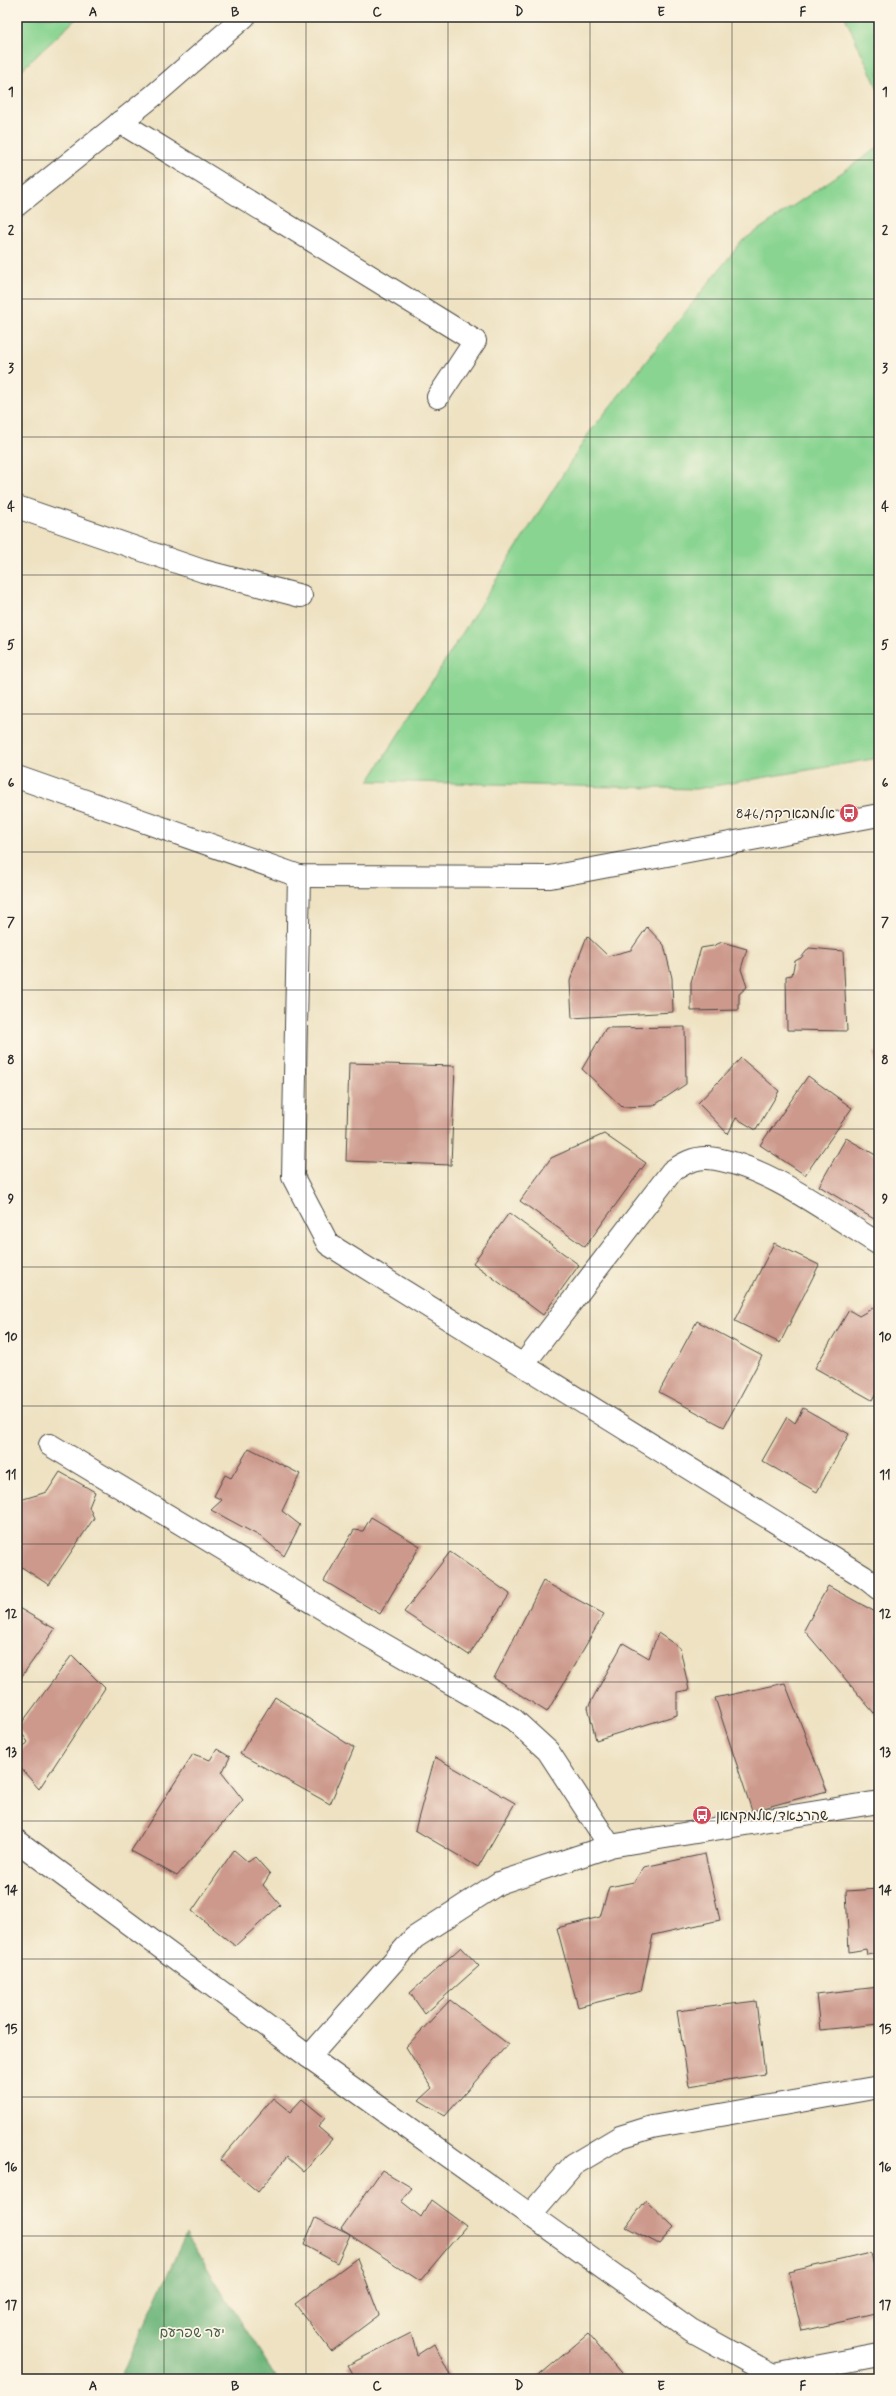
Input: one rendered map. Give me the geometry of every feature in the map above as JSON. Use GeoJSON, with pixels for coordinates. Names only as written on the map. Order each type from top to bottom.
{"type":"FeatureCollection","features":[{"type":"Feature","properties":{"kind":"street"},"geometry":{"type":"LineString","coordinates":[[17,205],[120,122],[244,17]]}},
{"type":"Feature","properties":{"kind":"street"},"geometry":{"type":"LineString","coordinates":[[120,122],[475,340],[438,397]]}},
{"type":"Feature","properties":{"kind":"street"},"geometry":{"type":"LineString","coordinates":[[17,507],[203,571],[302,596]]}},
{"type":"Feature","properties":{"kind":"street"},"geometry":{"type":"LineString","coordinates":[[17,777],[299,876],[550,877],[879,815]]}},
{"type":"Feature","properties":{"kind":"street"},"geometry":{"type":"LineString","coordinates":[[299,876],[293,1177],[328,1244],[864,1577],[879,1589]]}},
{"type":"Feature","properties":{"kind":"street"},"geometry":{"type":"LineString","coordinates":[[523,1365],[672,1171],[687,1161],[707,1158],[734,1163],[770,1177],[879,1244]]}},
{"type":"Feature","properties":{"kind":"street"},"geometry":{"type":"LineString","coordinates":[[50,1445],[348,1624],[513,1719],[548,1751],[610,1846]]}},
{"type":"Feature","properties":{"kind":"street"},"geometry":{"type":"LineString","coordinates":[[309,2057],[414,1938],[499,1883],[610,1846],[879,1802]]}},
{"type":"Feature","properties":{"kind":"street"},"geometry":{"type":"LineString","coordinates":[[17,1841],[309,2057],[691,2330],[776,2377],[879,2355]]}},
{"type":"Feature","properties":{"kind":"street"},"geometry":{"type":"LineString","coordinates":[[530,2215],[573,2165],[620,2137],[652,2127],[879,2087]]}},
{"type":"Feature","properties":{"kind":"green space"},"geometry":{"type":"Polygon","coordinates":[[[17,17],[78,17],[17,74],[17,17]]]}},
{"type":"Feature","properties":{"kind":"green space"},"geometry":{"type":"Polygon","coordinates":[[[845,17],[879,17],[879,91],[845,17]]]}},
{"type":"Feature","properties":{"kind":"green space"},"geometry":{"type":"Polygon","coordinates":[[[879,147],[879,758],[696,789],[369,781],[589,433],[742,241],[879,147]]]}},
{"type":"Feature","properties":{"kind":"green space","name":"יער שפרעם"},"geometry":{"type":"Polygon","coordinates":[[[186,2234],[277,2379],[119,2379],[186,2234]]]}},
{"type":"Feature","properties":{"kind":"building"},"geometry":{"type":"Polygon","coordinates":[[[647,927],[664,945],[672,978],[673,1012],[572,1018],[570,981],[587,936],[608,956],[631,950],[647,927]]]}},
{"type":"Feature","properties":{"kind":"building"},"geometry":{"type":"Polygon","coordinates":[[[722,942],[747,949],[741,969],[747,987],[739,994],[739,1010],[691,1011],[691,982],[701,948],[713,946],[722,942]]]}},
{"type":"Feature","properties":{"kind":"building"},"geometry":{"type":"Polygon","coordinates":[[[809,948],[843,951],[847,1031],[787,1030],[786,976],[792,975],[795,961],[801,958],[809,948]]]}},
{"type":"Feature","properties":{"kind":"building"},"geometry":{"type":"Polygon","coordinates":[[[685,1027],[686,1084],[653,1106],[622,1107],[582,1069],[606,1028],[685,1027]]]}},
{"type":"Feature","properties":{"kind":"building"},"geometry":{"type":"Polygon","coordinates":[[[879,1052],[879,1075],[878,1075],[874,1053],[879,1052]]]}},
{"type":"Feature","properties":{"kind":"building"},"geometry":{"type":"Polygon","coordinates":[[[741,1058],[779,1091],[756,1130],[736,1118],[728,1134],[698,1103],[741,1058]]]}},
{"type":"Feature","properties":{"kind":"building"},"geometry":{"type":"Polygon","coordinates":[[[349,1063],[455,1066],[451,1165],[346,1161],[349,1063]]]}},
{"type":"Feature","properties":{"kind":"building"},"geometry":{"type":"Polygon","coordinates":[[[808,1076],[852,1108],[805,1175],[760,1145],[808,1076]]]}},
{"type":"Feature","properties":{"kind":"building"},"geometry":{"type":"Polygon","coordinates":[[[604,1134],[646,1163],[585,1247],[520,1201],[551,1158],[604,1134]]]}},
{"type":"Feature","properties":{"kind":"building"},"geometry":{"type":"Polygon","coordinates":[[[846,1138],[879,1157],[879,1222],[819,1186],[846,1138]]]}},
{"type":"Feature","properties":{"kind":"building"},"geometry":{"type":"Polygon","coordinates":[[[509,1213],[579,1265],[543,1315],[473,1263],[509,1213]]]}},
{"type":"Feature","properties":{"kind":"building"},"geometry":{"type":"Polygon","coordinates":[[[774,1243],[819,1265],[780,1343],[735,1321],[774,1243]]]}},
{"type":"Feature","properties":{"kind":"building"},"geometry":{"type":"Polygon","coordinates":[[[873,1308],[879,1312],[879,1387],[872,1400],[815,1368],[849,1310],[859,1316],[873,1308]]]}},
{"type":"Feature","properties":{"kind":"building"},"geometry":{"type":"Polygon","coordinates":[[[697,1321],[762,1356],[724,1427],[659,1392],[697,1321]]]}},
{"type":"Feature","properties":{"kind":"building"},"geometry":{"type":"Polygon","coordinates":[[[803,1408],[849,1434],[817,1492],[762,1461],[787,1417],[795,1423],[803,1408]]]}},
{"type":"Feature","properties":{"kind":"building"},"geometry":{"type":"Polygon","coordinates":[[[249,1448],[300,1474],[282,1511],[300,1525],[284,1556],[263,1538],[211,1510],[222,1500],[214,1496],[225,1475],[231,1478],[249,1448]]]}},
{"type":"Feature","properties":{"kind":"building"},"geometry":{"type":"Polygon","coordinates":[[[60,1472],[95,1492],[89,1507],[94,1518],[49,1585],[17,1564],[17,1505],[20,1500],[47,1492],[60,1472]]]}},
{"type":"Feature","properties":{"kind":"building"},"geometry":{"type":"Polygon","coordinates":[[[371,1517],[420,1546],[380,1614],[324,1581],[354,1530],[363,1531],[371,1517]]]}},
{"type":"Feature","properties":{"kind":"building"},"geometry":{"type":"Polygon","coordinates":[[[450,1552],[510,1594],[469,1655],[404,1612],[450,1552]]]}},
{"type":"Feature","properties":{"kind":"building"},"geometry":{"type":"Polygon","coordinates":[[[543,1581],[604,1614],[547,1712],[494,1678],[543,1581]]]}},
{"type":"Feature","properties":{"kind":"building"},"geometry":{"type":"Polygon","coordinates":[[[828,1586],[879,1614],[879,1719],[804,1630],[828,1586]]]}},
{"type":"Feature","properties":{"kind":"building"},"geometry":{"type":"Polygon","coordinates":[[[17,1607],[55,1629],[17,1683],[17,1607]]]}},
{"type":"Feature","properties":{"kind":"building"},"geometry":{"type":"Polygon","coordinates":[[[658,1633],[680,1648],[689,1690],[677,1692],[677,1715],[596,1740],[588,1707],[623,1643],[649,1658],[658,1633]]]}},
{"type":"Feature","properties":{"kind":"building"},"geometry":{"type":"Polygon","coordinates":[[[72,1655],[105,1688],[39,1789],[17,1764],[17,1756],[28,1742],[18,1728],[72,1655]]]}},
{"type":"Feature","properties":{"kind":"building"},"geometry":{"type":"Polygon","coordinates":[[[785,1683],[827,1791],[752,1811],[715,1698],[785,1683]]]}},
{"type":"Feature","properties":{"kind":"building"},"geometry":{"type":"Polygon","coordinates":[[[275,1697],[354,1748],[330,1804],[240,1754],[275,1697]]]}},
{"type":"Feature","properties":{"kind":"building"},"geometry":{"type":"Polygon","coordinates":[[[217,1749],[230,1757],[222,1773],[243,1800],[177,1876],[131,1851],[193,1754],[210,1760],[217,1749]]]}},
{"type":"Feature","properties":{"kind":"building"},"geometry":{"type":"Polygon","coordinates":[[[435,1757],[515,1803],[478,1867],[415,1830],[435,1757]]]}},
{"type":"Feature","properties":{"kind":"building"},"geometry":{"type":"Polygon","coordinates":[[[234,1850],[248,1862],[255,1857],[270,1874],[263,1885],[280,1905],[235,1946],[192,1911],[234,1850]]]}},
{"type":"Feature","properties":{"kind":"building"},"geometry":{"type":"Polygon","coordinates":[[[705,1854],[720,1920],[653,1935],[641,1991],[578,2007],[557,1928],[600,1917],[609,1887],[634,1882],[644,1867],[705,1854]]]}},
{"type":"Feature","properties":{"kind":"building"},"geometry":{"type":"Polygon","coordinates":[[[879,1889],[879,1953],[867,1955],[866,1949],[849,1952],[846,1891],[879,1889]]]}},
{"type":"Feature","properties":{"kind":"building"},"geometry":{"type":"Polygon","coordinates":[[[461,1947],[479,1966],[425,2014],[410,1993],[461,1947]]]}},
{"type":"Feature","properties":{"kind":"building"},"geometry":{"type":"Polygon","coordinates":[[[879,1987],[879,2024],[820,2030],[816,1994],[879,1987]]]}},
{"type":"Feature","properties":{"kind":"building"},"geometry":{"type":"Polygon","coordinates":[[[450,2000],[508,2044],[445,2116],[419,2100],[432,2088],[406,2047],[450,2000]]]}},
{"type":"Feature","properties":{"kind":"building"},"geometry":{"type":"Polygon","coordinates":[[[756,2001],[765,2074],[689,2086],[677,2011],[756,2001]]]}},
{"type":"Feature","properties":{"kind":"building"},"geometry":{"type":"Polygon","coordinates":[[[273,2098],[290,2112],[302,2099],[325,2118],[318,2127],[332,2139],[304,2172],[287,2157],[258,2192],[220,2160],[273,2098]]]}},
{"type":"Feature","properties":{"kind":"building"},"geometry":{"type":"Polygon","coordinates":[[[382,2170],[412,2188],[401,2201],[421,2217],[431,2200],[466,2226],[420,2281],[341,2229],[382,2170]]]}},
{"type":"Feature","properties":{"kind":"building"},"geometry":{"type":"Polygon","coordinates":[[[646,2200],[674,2227],[659,2244],[626,2227],[646,2200]]]}},
{"type":"Feature","properties":{"kind":"building"},"geometry":{"type":"Polygon","coordinates":[[[315,2218],[350,2235],[337,2263],[304,2245],[315,2218]]]}},
{"type":"Feature","properties":{"kind":"building"},"geometry":{"type":"Polygon","coordinates":[[[871,2253],[879,2288],[879,2313],[802,2331],[788,2272],[871,2253]]]}},
{"type":"Feature","properties":{"kind":"building"},"geometry":{"type":"Polygon","coordinates":[[[357,2258],[379,2315],[331,2351],[295,2304],[357,2258]]]}},
{"type":"Feature","properties":{"kind":"building"},"geometry":{"type":"Polygon","coordinates":[[[411,2333],[417,2355],[434,2344],[451,2377],[450,2379],[356,2379],[348,2365],[411,2333]]]}},
{"type":"Feature","properties":{"kind":"building"},"geometry":{"type":"Polygon","coordinates":[[[588,2334],[626,2379],[535,2379],[588,2334]]]}},
{"type":"Feature","properties":{"kind":"place","name":"אלמבארקה/846"},"geometry":{"type":"Point","coordinates":[849,813]}},
{"type":"Feature","properties":{"kind":"place","name":"שהרזאד/אלמקמאן"},"geometry":{"type":"Point","coordinates":[702,1815]}}]}
